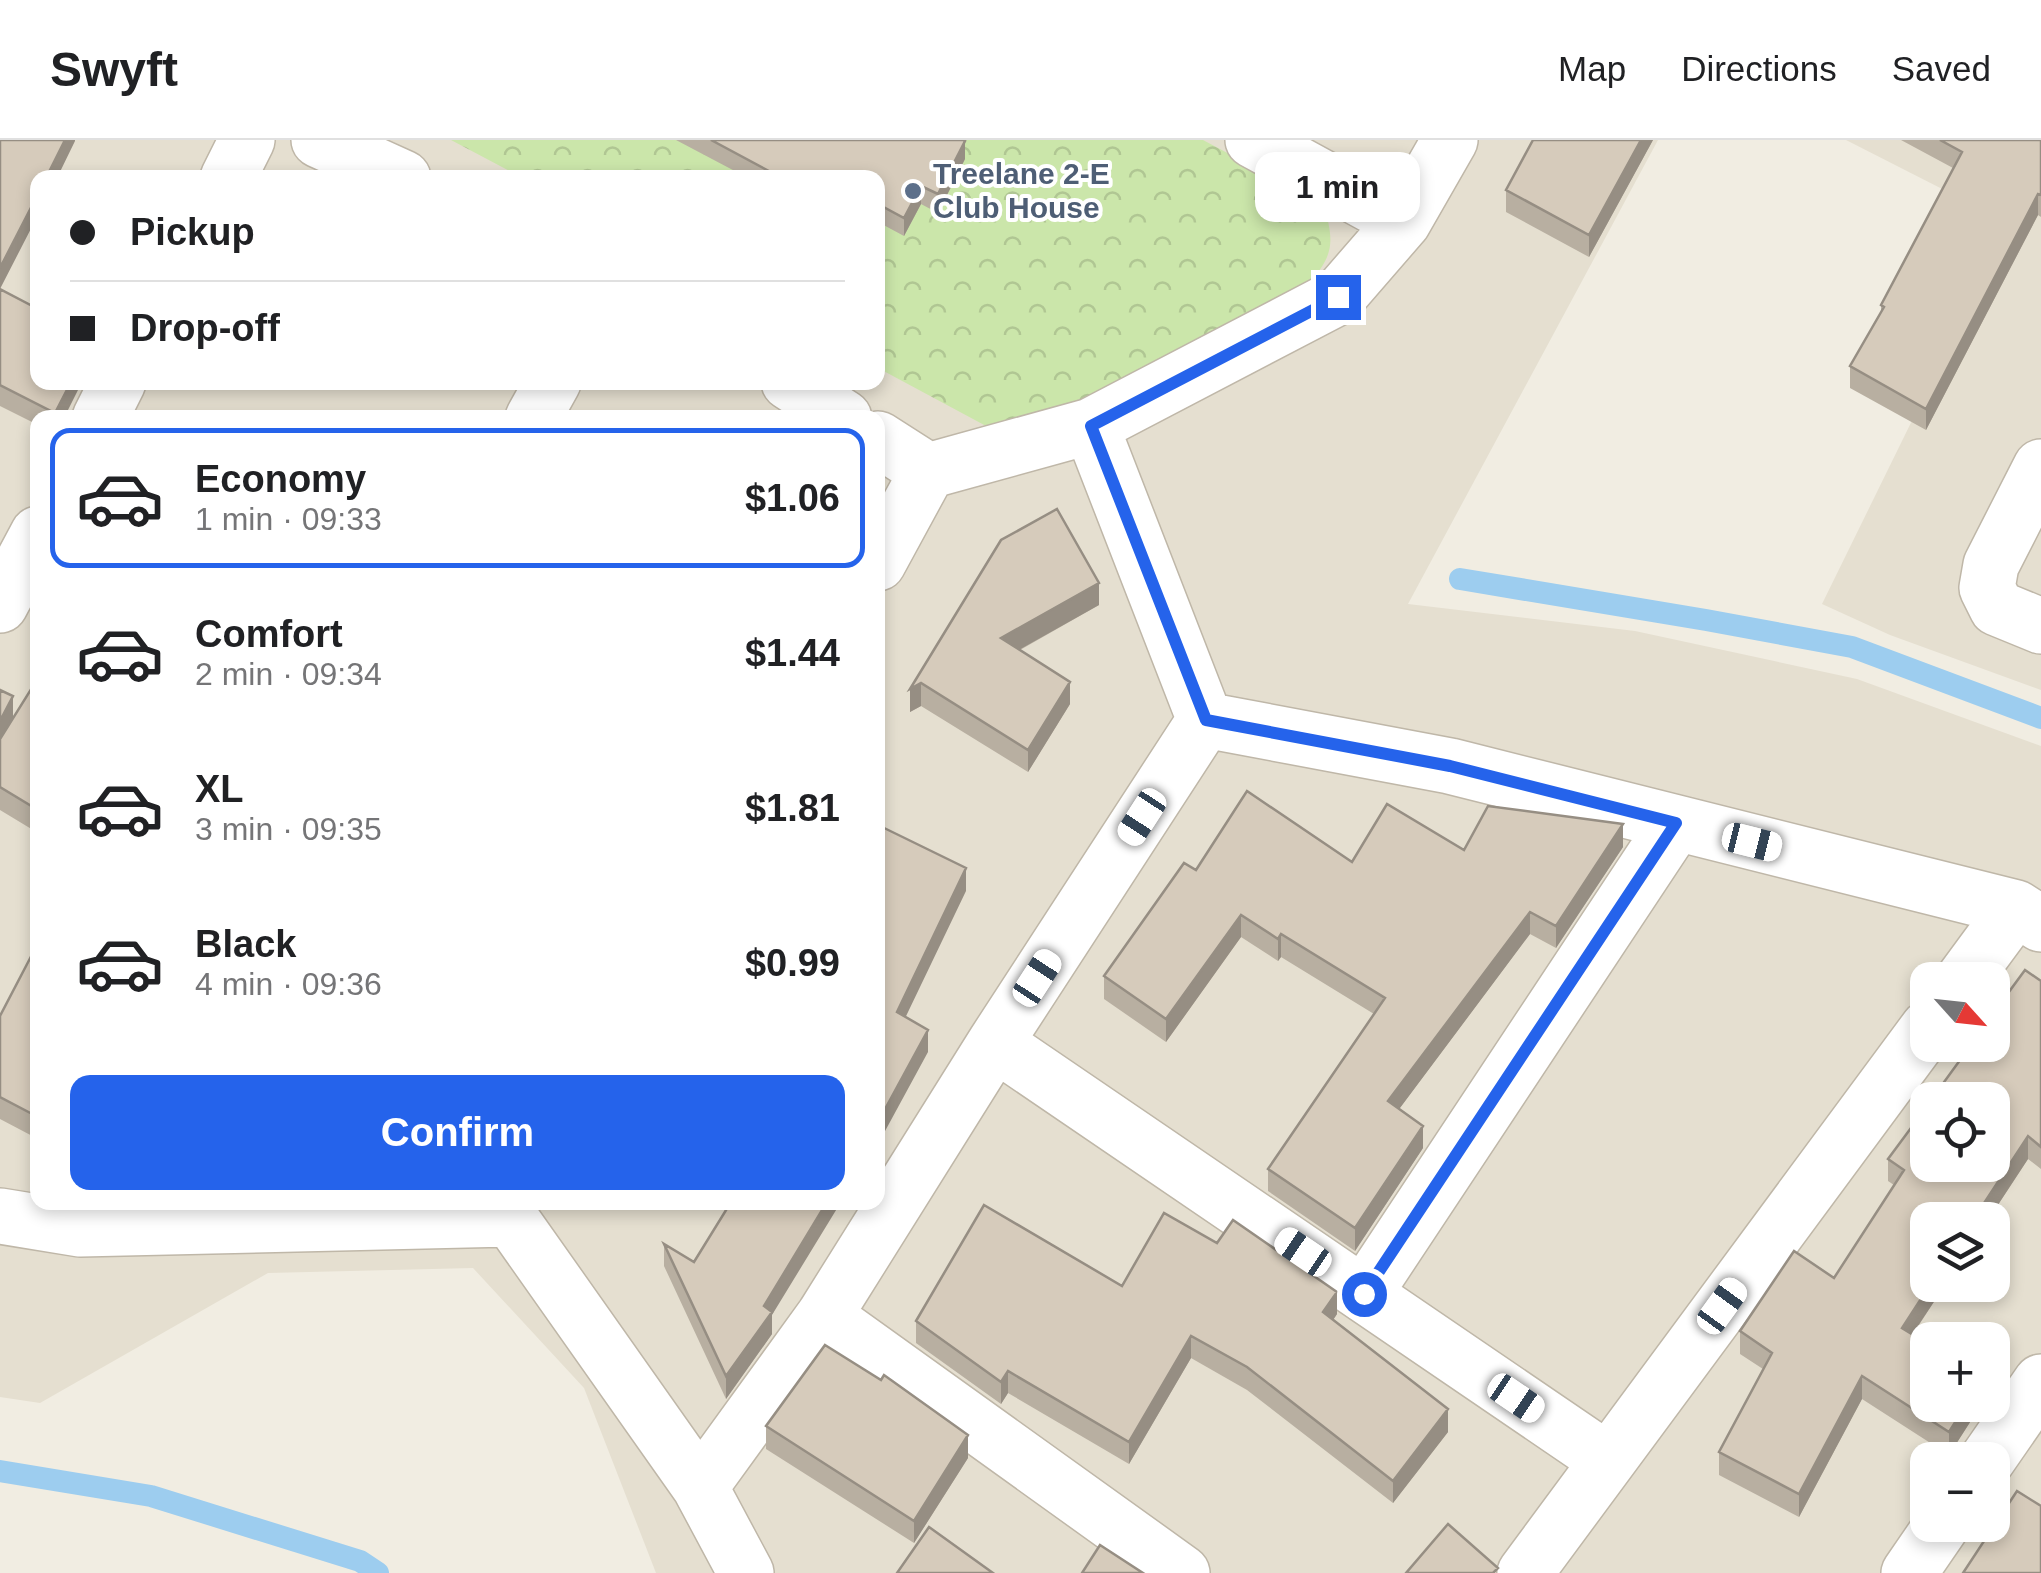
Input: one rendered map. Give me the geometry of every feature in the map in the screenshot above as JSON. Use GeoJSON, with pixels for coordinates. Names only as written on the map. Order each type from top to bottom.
{"type":"FeatureCollection","features":[{"type":"Feature","properties":{"kind":"street"},"geometry":{"type":"LineString","coordinates":[[232,170],[248,140]]}},
{"type":"Feature","properties":{"kind":"street"},"geometry":{"type":"LineString","coordinates":[[319,140],[385,170]]}},
{"type":"Feature","properties":{"kind":"street"},"geometry":{"type":"LineString","coordinates":[[1253,140],[1403,222]]}},
{"type":"Feature","properties":{"kind":"street"},"geometry":{"type":"LineString","coordinates":[[885,549],[928,471],[1091,426],[1338,297],[1403,222],[1450,140]]}},
{"type":"Feature","properties":{"kind":"street"},"geometry":{"type":"LineString","coordinates":[[801,390],[832,410]]}},
{"type":"Feature","properties":{"kind":"street"},"geometry":{"type":"LineString","coordinates":[[1091,426],[1206,720]]}},
{"type":"Feature","properties":{"kind":"street"},"geometry":{"type":"LineString","coordinates":[[885,443],[928,471]]}},
{"type":"Feature","properties":{"kind":"street"},"geometry":{"type":"LineString","coordinates":[[2041,468],[1992,565],[1987,588],[1997,608],[2041,626]]}},
{"type":"Feature","properties":{"kind":"street"},"geometry":{"type":"LineString","coordinates":[[0,604],[30,549]]}},
{"type":"Feature","properties":{"kind":"street"},"geometry":{"type":"LineString","coordinates":[[1206,720],[1450,766],[2029,916]]}},
{"type":"Feature","properties":{"kind":"street"},"geometry":{"type":"LineString","coordinates":[[700,1487],[824,1316],[995,1043],[1206,720]]}},
{"type":"Feature","properties":{"kind":"street"},"geometry":{"type":"LineString","coordinates":[[1364,1294],[1676,823]]}},
{"type":"Feature","properties":{"kind":"street"},"geometry":{"type":"LineString","coordinates":[[1982,962],[2029,916]]}},
{"type":"Feature","properties":{"kind":"street"},"geometry":{"type":"LineString","coordinates":[[995,1043],[1607,1460]]}},
{"type":"Feature","properties":{"kind":"street"},"geometry":{"type":"LineString","coordinates":[[1525,1573],[1910,1052]]}},
{"type":"Feature","properties":{"kind":"street"},"geometry":{"type":"LineString","coordinates":[[0,1216],[516,1211],[700,1487],[746,1573]]}},
{"type":"Feature","properties":{"kind":"street"},"geometry":{"type":"LineString","coordinates":[[824,1316],[1182,1573]]}},
{"type":"Feature","properties":{"kind":"street"},"geometry":{"type":"LineString","coordinates":[[1999,1442],[2041,1382]]}},
{"type":"Feature","properties":{"kind":"street"},"geometry":{"type":"LineString","coordinates":[[1909,1573],[1930,1542]]}},
{"type":"Feature","properties":{"kind":"shaded area"},"geometry":{"type":"Polygon","coordinates":[[[0,140],[1658,140],[1408,604],[1635,631],[1857,679],[2041,746],[2041,1573],[656,1573],[584,1388],[473,1268],[268,1273],[40,1403],[0,1397],[0,140]]]}},
{"type":"Feature","properties":{"kind":"shaded area"},"geometry":{"type":"Polygon","coordinates":[[[1846,140],[2041,140],[2041,690],[1890,635],[1822,604],[2009,223],[1846,140]]]}},
{"type":"Feature","properties":{"kind":"green space"},"geometry":{"type":"Polygon","coordinates":[[[451,140],[1203,140],[1323,204],[1330,240],[1326,258],[1305,288],[1014,441],[885,372],[885,170],[508,170],[451,140]]]}},
{"type":"Feature","properties":{"kind":"building"},"geometry":{"type":"Polygon","coordinates":[[[0,140],[65,140],[50,170],[30,170],[30,210],[0,268],[0,140]]]}},
{"type":"Feature","properties":{"kind":"building","name":"Treelane 2-E Club House"},"geometry":{"type":"Polygon","coordinates":[[[711,140],[965,141],[938,194],[921,186],[904,218],[885,208],[885,170],[767,170],[711,140]]]}},
{"type":"Feature","properties":{"kind":"building"},"geometry":{"type":"Polygon","coordinates":[[[1533,140],[1641,140],[1589,235],[1506,190],[1533,140]]]}},
{"type":"Feature","properties":{"kind":"building"},"geometry":{"type":"Polygon","coordinates":[[[1940,140],[2041,140],[2041,195],[2038,194],[1926,409],[1850,366],[1962,152],[1940,140]]]}},
{"type":"Feature","properties":{"kind":"building"},"geometry":{"type":"Polygon","coordinates":[[[0,289],[30,305],[30,390],[67,390],[57,410],[49,410],[0,385],[0,289]]]}},
{"type":"Feature","properties":{"kind":"building"},"geometry":{"type":"Polygon","coordinates":[[[1057,509],[1099,583],[1001,638],[1070,682],[1028,750],[921,683],[910,689],[1001,540],[1057,509]]]}},
{"type":"Feature","properties":{"kind":"building"},"geometry":{"type":"Polygon","coordinates":[[[0,690],[13,696],[0,721],[0,690]]]}},
{"type":"Feature","properties":{"kind":"building"},"geometry":{"type":"Polygon","coordinates":[[[30,691],[30,805],[0,787],[0,739],[30,691]]]}},
{"type":"Feature","properties":{"kind":"building"},"geometry":{"type":"Polygon","coordinates":[[[1247,791],[1352,862],[1387,804],[1464,850],[1488,806],[1623,824],[1556,926],[1530,912],[1388,1101],[1423,1126],[1355,1228],[1268,1169],[1385,998],[1281,934],[1278,939],[1241,915],[1166,1019],[1104,976],[1184,863],[1196,870],[1247,791]]]}},
{"type":"Feature","properties":{"kind":"building"},"geometry":{"type":"Polygon","coordinates":[[[885,828],[966,868],[897,1012],[928,1030],[885,1109],[885,828]]]}},
{"type":"Feature","properties":{"kind":"building"},"geometry":{"type":"Polygon","coordinates":[[[30,958],[30,1113],[0,1097],[0,1016],[30,958]]]}},
{"type":"Feature","properties":{"kind":"building"},"geometry":{"type":"Polygon","coordinates":[[[2025,970],[2041,981],[2041,1147],[2028,1136],[2010,1163],[2010,1082],[1944,1082],[1959,1062],[2010,1062],[2010,990],[2025,970]]]}},
{"type":"Feature","properties":{"kind":"building"},"geometry":{"type":"Polygon","coordinates":[[[1910,1129],[1910,1182],[1998,1182],[1985,1202],[1910,1202],[1910,1302],[1919,1302],[1902,1328],[1910,1333],[1910,1407],[1862,1376],[1799,1494],[1719,1452],[1772,1353],[1740,1331],[1794,1251],[1834,1278],[1904,1170],[1888,1159],[1910,1129]]]}},
{"type":"Feature","properties":{"kind":"building"},"geometry":{"type":"Polygon","coordinates":[[[984,1205],[1122,1286],[1164,1213],[1217,1243],[1233,1220],[1337,1292],[1323,1312],[1448,1409],[1393,1481],[1247,1367],[1191,1336],[1129,1442],[1008,1371],[1001,1382],[916,1321],[984,1205]]]}},
{"type":"Feature","properties":{"kind":"building"},"geometry":{"type":"Polygon","coordinates":[[[726,1210],[822,1210],[764,1306],[772,1312],[726,1376],[664,1244],[694,1262],[726,1210]]]}},
{"type":"Feature","properties":{"kind":"building"},"geometry":{"type":"Polygon","coordinates":[[[825,1345],[881,1380],[884,1375],[968,1435],[914,1521],[766,1426],[825,1345]]]}},
{"type":"Feature","properties":{"kind":"building"},"geometry":{"type":"Polygon","coordinates":[[[1933,1422],[1955,1422],[1949,1432],[1933,1422]]]}},
{"type":"Feature","properties":{"kind":"building"},"geometry":{"type":"Polygon","coordinates":[[[2017,1491],[2041,1506],[2041,1573],[1963,1573],[1983,1542],[2010,1542],[2010,1502],[2017,1491]]]}},
{"type":"Feature","properties":{"kind":"building"},"geometry":{"type":"Polygon","coordinates":[[[1448,1524],[1498,1568],[1493,1573],[1406,1573],[1448,1524]]]}},
{"type":"Feature","properties":{"kind":"building"},"geometry":{"type":"Polygon","coordinates":[[[929,1527],[993,1573],[897,1573],[929,1527]]]}},
{"type":"Feature","properties":{"kind":"building"},"geometry":{"type":"Polygon","coordinates":[[[1100,1545],[1143,1573],[1082,1573],[1100,1545]]]}},
{"type":"Feature","properties":{"kind":"waterway"},"geometry":{"type":"LineString","coordinates":[[1460,579],[1852,647],[2041,718]]}},
{"type":"Feature","properties":{"kind":"waterway"},"geometry":{"type":"LineString","coordinates":[[0,1471],[151,1496],[360,1561],[378,1573]]}},
{"type":"Feature","properties":{"kind":"place","name":"Treelane 2-E Club House"},"geometry":{"type":"Point","coordinates":[913,191]}},
{"type":"Feature","properties":{"kind":"route"},"geometry":{"type":"LineString","coordinates":[[1338,297],[1091,426],[1206,720],[1450,766],[1676,823],[1364,1294]]}}]}
